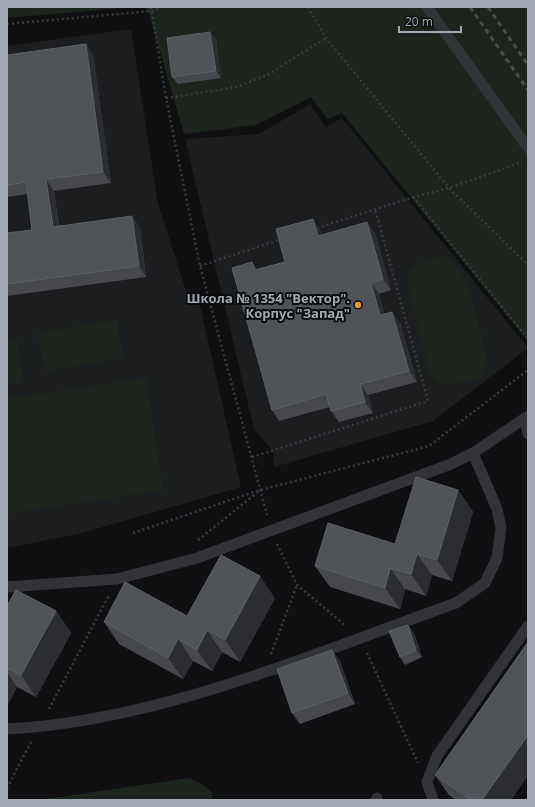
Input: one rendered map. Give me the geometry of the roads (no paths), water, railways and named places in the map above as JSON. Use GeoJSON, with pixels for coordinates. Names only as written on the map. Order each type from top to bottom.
{"type":"FeatureCollection","features":[{"type":"Feature","properties":{"kind":"lane"},"geometry":{"type":"LineString","coordinates":[[427,7],[528,148]]}},
{"type":"Feature","properties":{"kind":"lane"},"geometry":{"type":"LineString","coordinates":[[7,588],[117,579],[197,558],[451,464],[473,453],[526,417],[528,434]]}},
{"type":"Feature","properties":{"kind":"lane"},"geometry":{"type":"LineString","coordinates":[[7,729],[39,727],[116,715],[229,684],[456,603],[485,583],[497,558],[502,528],[497,509],[473,453]]}},
{"type":"Feature","properties":{"kind":"lane"},"geometry":{"type":"LineString","coordinates":[[433,800],[427,782],[437,756],[528,626]]}},
{"type":"Feature","properties":{"kind":"railway"},"geometry":{"type":"LineString","coordinates":[[470,7],[528,90]]}},
{"type":"Feature","properties":{"kind":"railway"},"geometry":{"type":"LineString","coordinates":[[488,7],[528,65]]}},
{"type":"Feature","properties":{"kind":"place","name":"Школа № 1354 \"Вектор\". Корпус \"Запад\""},"geometry":{"type":"Point","coordinates":[358,305]}}]}
